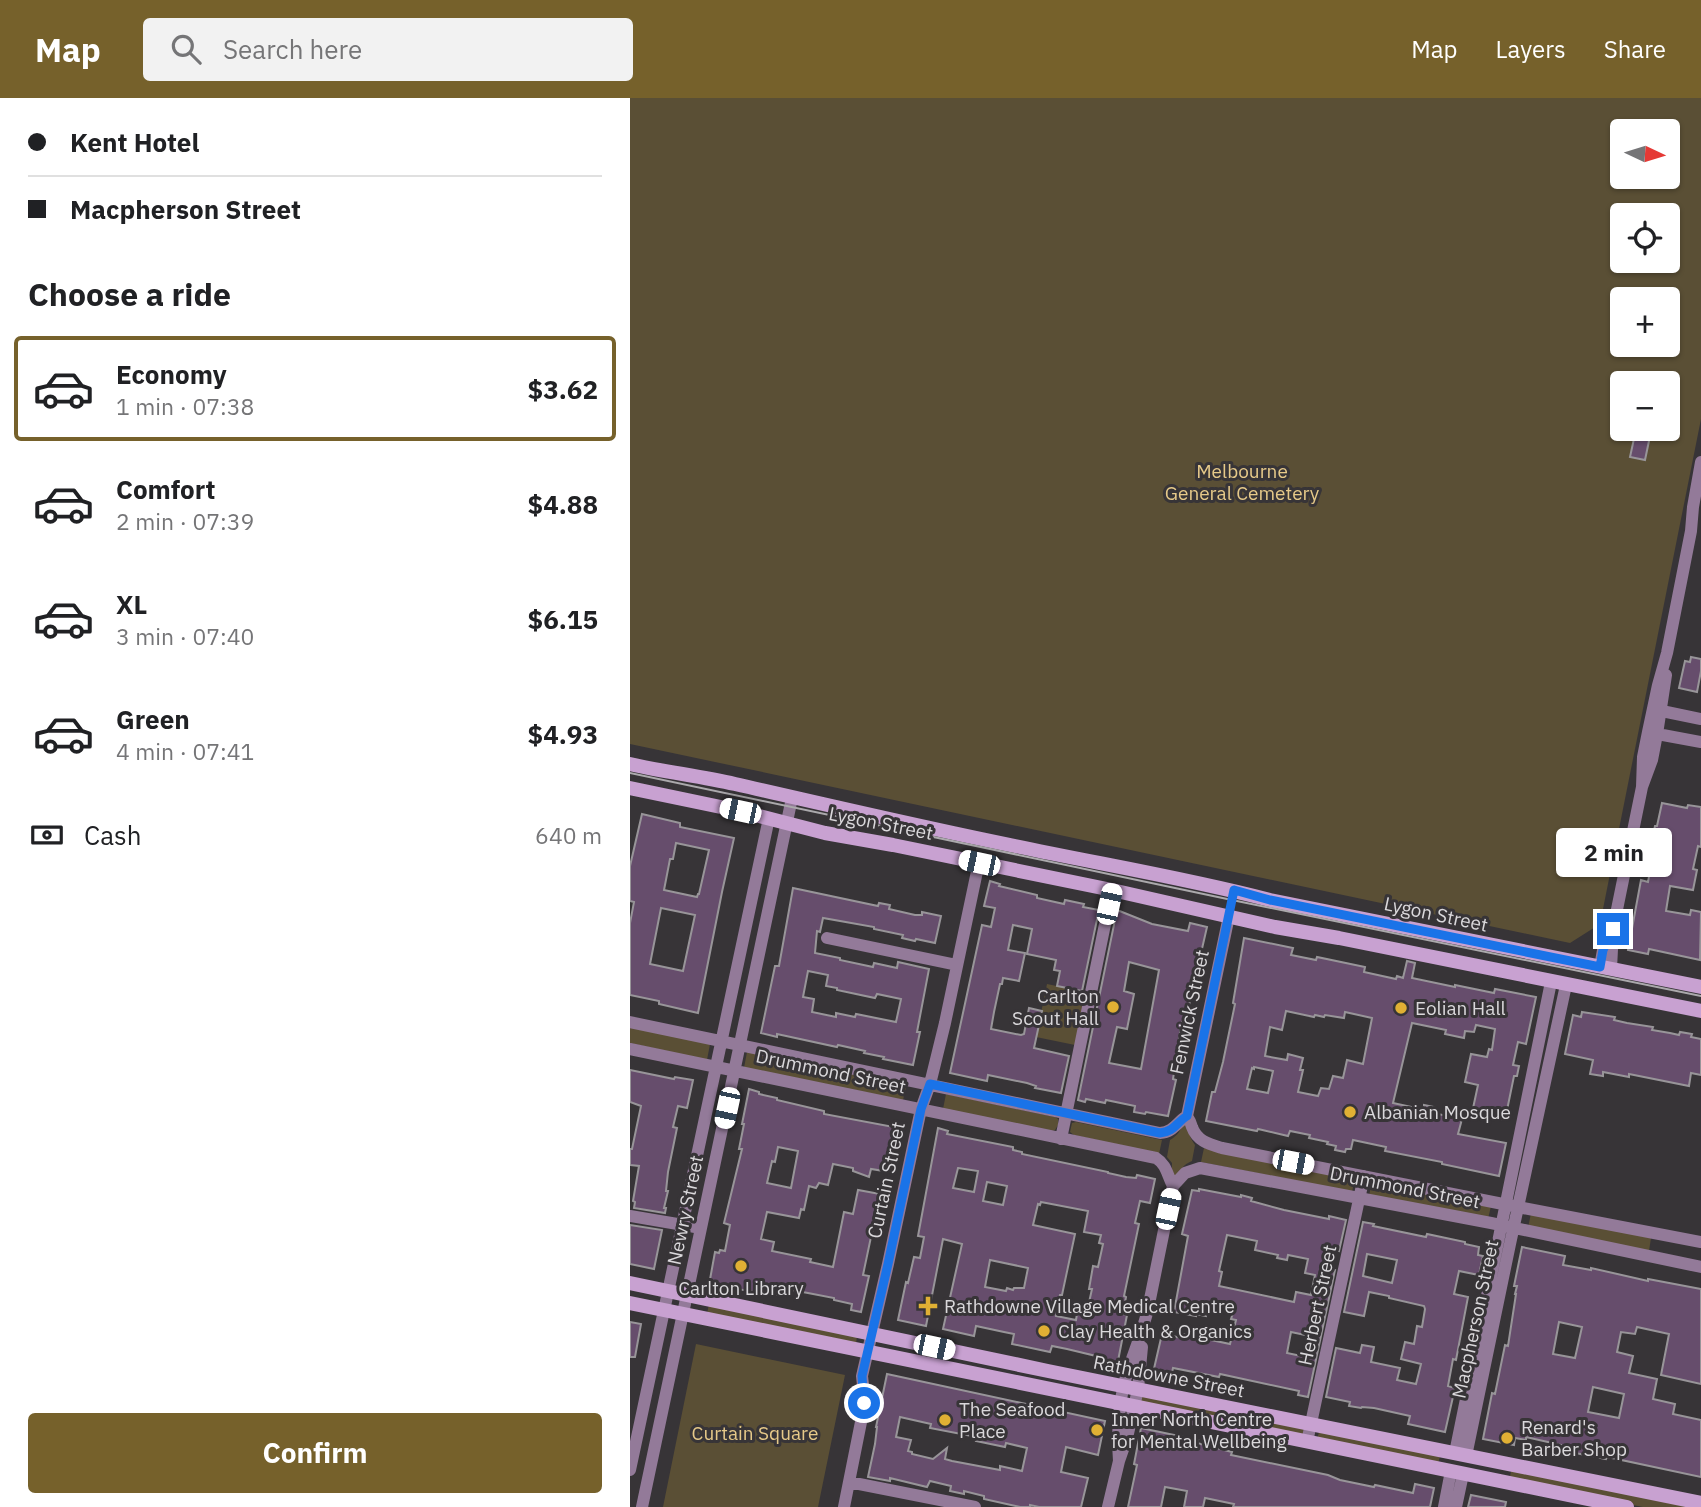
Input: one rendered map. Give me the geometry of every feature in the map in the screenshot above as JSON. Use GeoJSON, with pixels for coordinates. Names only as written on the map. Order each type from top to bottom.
{"type":"FeatureCollection","features":[{"type":"Feature","properties":{"kind":"street"},"geometry":{"type":"LineString","coordinates":[[1601,991],[1605,968],[1613,952],[1613,929],[1642,787],[1643,757],[1653,733],[1700,469]]}},
{"type":"Feature","properties":{"kind":"street"},"geometry":{"type":"LineString","coordinates":[[1691,531],[1701,505]]}},
{"type":"Feature","properties":{"kind":"street"},"geometry":{"type":"LineString","coordinates":[[1657,710],[1701,719]]}},
{"type":"Feature","properties":{"kind":"street"},"geometry":{"type":"LineString","coordinates":[[1653,733],[1701,742]]}},
{"type":"Feature","properties":{"kind":"street","name":"Lygon Street"},"geometry":{"type":"LineString","coordinates":[[630,764],[726,782],[1117,867],[1202,882],[1270,900],[1701,987]]}},
{"type":"Feature","properties":{"kind":"street","name":"Lygon Street"},"geometry":{"type":"LineString","coordinates":[[630,788],[825,833],[1112,890],[1275,927],[1701,1011]]}},
{"type":"Feature","properties":{"kind":"street"},"geometry":{"type":"LineString","coordinates":[[769,818],[774,793]]}},
{"type":"Feature","properties":{"kind":"street","name":"Newry Street"},"geometry":{"type":"LineString","coordinates":[[642,1507],[792,798]]}},
{"type":"Feature","properties":{"kind":"street","name":"Newry Street"},"geometry":{"type":"LineString","coordinates":[[630,1471],[769,818]]}},
{"type":"Feature","properties":{"kind":"street"},"geometry":{"type":"LineString","coordinates":[[979,863],[983,839]]}},
{"type":"Feature","properties":{"kind":"street","name":"Curtain Street"},"geometry":{"type":"LineString","coordinates":[[844,1507],[863,1412],[862,1376],[867,1352],[979,863]]}},
{"type":"Feature","properties":{"kind":"street"},"geometry":{"type":"LineString","coordinates":[[1061,1139],[1117,867]]}},
{"type":"Feature","properties":{"kind":"street"},"geometry":{"type":"LineString","coordinates":[[1229,916],[1234,890]]}},
{"type":"Feature","properties":{"kind":"street","name":"Fenwick Street"},"geometry":{"type":"LineString","coordinates":[[1187,1116],[1229,916]]}},
{"type":"Feature","properties":{"kind":"street"},"geometry":{"type":"LineString","coordinates":[[827,938],[957,965]]}},
{"type":"Feature","properties":{"kind":"street"},"geometry":{"type":"LineString","coordinates":[[1551,982],[1556,958]]}},
{"type":"Feature","properties":{"kind":"street"},"geometry":{"type":"LineString","coordinates":[[1566,985],[1571,961]]}},
{"type":"Feature","properties":{"kind":"street","name":"Macpherson Street"},"geometry":{"type":"LineString","coordinates":[[1461,1455],[1512,1206],[1529,1089],[1551,982]]}},
{"type":"Feature","properties":{"kind":"street","name":"Macpherson Street"},"geometry":{"type":"LineString","coordinates":[[1512,1206],[1543,1093],[1566,985]]}},
{"type":"Feature","properties":{"kind":"street","name":"Drummond Street"},"geometry":{"type":"LineString","coordinates":[[630,1022],[1160,1133],[1167,1133],[1187,1116],[1193,1131],[1205,1143],[1222,1148],[1701,1242]]}},
{"type":"Feature","properties":{"kind":"street","name":"Drummond Street"},"geometry":{"type":"LineString","coordinates":[[630,1049],[1156,1158],[1167,1169],[1173,1186],[1185,1173],[1200,1168],[1508,1226],[1701,1267]]}},
{"type":"Feature","properties":{"kind":"street"},"geometry":{"type":"LineString","coordinates":[[1529,1089],[1543,1093]]}},
{"type":"Feature","properties":{"kind":"street","name":"Herbert Street"},"geometry":{"type":"LineString","coordinates":[[1307,1442],[1364,1176]]}},
{"type":"Feature","properties":{"kind":"street"},"geometry":{"type":"LineString","coordinates":[[1108,1507],[1127,1438],[1127,1406],[1173,1186]]}},
{"type":"Feature","properties":{"kind":"street"},"geometry":{"type":"LineString","coordinates":[[630,1216],[701,1228]]}},
{"type":"Feature","properties":{"kind":"street"},"geometry":{"type":"LineString","coordinates":[[1654,1258],[1659,1233]]}},
{"type":"Feature","properties":{"kind":"street","name":"Rathdowne Street"},"geometry":{"type":"LineString","coordinates":[[630,1283],[1701,1503]]}},
{"type":"Feature","properties":{"kind":"street","name":"Rathdowne Street"},"geometry":{"type":"LineString","coordinates":[[630,1303],[1628,1507]]}},
{"type":"Feature","properties":{"kind":"street"},"geometry":{"type":"LineString","coordinates":[[1444,1507],[1461,1455]]}},
{"type":"Feature","properties":{"kind":"street"},"geometry":{"type":"LineString","coordinates":[[1505,1482],[1508,1464]]}},
{"type":"Feature","properties":{"kind":"street"},"geometry":{"type":"LineString","coordinates":[[1456,1507],[1457,1473]]}},
{"type":"Feature","properties":{"kind":"street"},"geometry":{"type":"LineString","coordinates":[[849,1482],[975,1507]]}},
{"type":"Feature","properties":{"kind":"green space","name":"Melbourne General Cemetery"},"geometry":{"type":"Polygon","coordinates":[[[630,98],[1701,98],[1701,419],[1600,924],[1570,943],[630,744],[630,98]]]}},
{"type":"Feature","properties":{"kind":"green space"},"geometry":{"type":"Polygon","coordinates":[[[1047,984],[1086,992],[1075,1045],[1036,1037],[1047,984]]]}},
{"type":"Feature","properties":{"kind":"green space"},"geometry":{"type":"Polygon","coordinates":[[[630,1027],[710,1044],[707,1060],[630,1043],[630,1027]]]}},
{"type":"Feature","properties":{"kind":"green space"},"geometry":{"type":"Polygon","coordinates":[[[747,1052],[907,1084],[903,1100],[744,1068],[747,1052]]]}},
{"type":"Feature","properties":{"kind":"green space"},"geometry":{"type":"Polygon","coordinates":[[[946,1094],[1055,1117],[1058,1119],[1058,1125],[1052,1131],[943,1109],[946,1094]]]}},
{"type":"Feature","properties":{"kind":"green space"},"geometry":{"type":"Polygon","coordinates":[[[1183,1122],[1189,1123],[1190,1135],[1195,1145],[1192,1161],[1182,1168],[1178,1178],[1172,1177],[1172,1163],[1167,1157],[1170,1140],[1179,1132],[1183,1122]]]}},
{"type":"Feature","properties":{"kind":"green space"},"geometry":{"type":"Polygon","coordinates":[[[1072,1123],[1162,1140],[1159,1154],[1074,1135],[1070,1132],[1072,1123]]]}},
{"type":"Feature","properties":{"kind":"green space"},"geometry":{"type":"Polygon","coordinates":[[[1204,1148],[1355,1178],[1352,1192],[1201,1162],[1204,1148]]]}},
{"type":"Feature","properties":{"kind":"green space"},"geometry":{"type":"Polygon","coordinates":[[[1372,1181],[1491,1206],[1488,1219],[1369,1196],[1372,1181]]]}},
{"type":"Feature","properties":{"kind":"green space"},"geometry":{"type":"Polygon","coordinates":[[[1531,1213],[1651,1238],[1649,1251],[1528,1228],[1531,1213]]]}},
{"type":"Feature","properties":{"kind":"green space"},"geometry":{"type":"Polygon","coordinates":[[[709,1304],[857,1335],[856,1345],[707,1314],[709,1304]]]}},
{"type":"Feature","properties":{"kind":"green space","name":"Curtain Square"},"geometry":{"type":"Polygon","coordinates":[[[696,1344],[845,1375],[818,1507],[663,1507],[696,1344]]]}},
{"type":"Feature","properties":{"kind":"green space"},"geometry":{"type":"Polygon","coordinates":[[[1141,1394],[1304,1427],[1303,1438],[1138,1405],[1141,1394]]]}},
{"type":"Feature","properties":{"kind":"green space"},"geometry":{"type":"Polygon","coordinates":[[[1319,1432],[1440,1456],[1438,1464],[1317,1440],[1319,1432]]]}},
{"type":"Feature","properties":{"kind":"green space"},"geometry":{"type":"Polygon","coordinates":[[[1512,1467],[1701,1507],[1643,1507],[1509,1481],[1512,1467]]]}},
{"type":"Feature","properties":{"kind":"building"},"geometry":{"type":"Polygon","coordinates":[[[1633,441],[1649,441],[1645,460],[1630,457],[1633,441]]]}},
{"type":"Feature","properties":{"kind":"building"},"geometry":{"type":"Polygon","coordinates":[[[1691,657],[1701,659],[1697,692],[1679,688],[1685,661],[1690,662],[1691,657]]]}},
{"type":"Feature","properties":{"kind":"building"},"geometry":{"type":"Polygon","coordinates":[[[1662,803],[1687,808],[1688,805],[1701,807],[1701,847],[1698,846],[1693,869],[1697,870],[1693,890],[1670,886],[1666,911],[1690,915],[1691,910],[1701,912],[1700,960],[1649,949],[1648,954],[1628,950],[1641,880],[1648,882],[1654,850],[1650,849],[1662,803]]]}},
{"type":"Feature","properties":{"kind":"building"},"geometry":{"type":"Polygon","coordinates":[[[642,814],[680,823],[680,827],[734,838],[698,1013],[630,995],[630,923],[634,902],[630,901],[630,866],[642,814]],[[676,843],[664,890],[697,897],[709,850],[676,843]],[[661,908],[650,964],[683,971],[695,915],[661,908]]]}},
{"type":"Feature","properties":{"kind":"building"},"geometry":{"type":"Polygon","coordinates":[[[990,881],[1000,884],[999,886],[1037,895],[1037,898],[1064,904],[1065,900],[1099,910],[1082,991],[1057,986],[1060,971],[1054,970],[1056,960],[1027,954],[1032,929],[1013,925],[1008,950],[1025,953],[1019,981],[1003,978],[994,1012],[991,1029],[1021,1035],[1024,1034],[1029,1008],[1042,1011],[1034,1048],[1069,1056],[1061,1093],[988,1075],[987,1081],[950,1073],[982,925],[991,927],[995,908],[984,906],[990,881]]]}},
{"type":"Feature","properties":{"kind":"building"},"geometry":{"type":"Polygon","coordinates":[[[793,888],[878,906],[879,903],[890,905],[889,909],[915,915],[922,915],[922,912],[941,916],[935,943],[915,941],[874,927],[823,918],[820,932],[817,931],[815,953],[873,967],[874,963],[897,968],[898,962],[929,969],[913,1065],[838,1045],[837,1047],[761,1033],[775,966],[779,966],[793,888]],[[808,971],[803,997],[814,999],[812,1012],[836,1017],[836,1013],[855,1017],[856,1014],[896,1022],[901,999],[877,994],[875,998],[837,990],[826,986],[828,975],[808,971]]]}},
{"type":"Feature","properties":{"kind":"building"},"geometry":{"type":"Polygon","coordinates":[[[1117,910],[1152,924],[1188,931],[1190,923],[1207,927],[1187,1014],[1185,1013],[1181,1027],[1173,1079],[1176,1080],[1168,1116],[1134,1112],[1135,1106],[1106,1100],[1105,1103],[1078,1100],[1117,910]],[[1129,962],[1124,991],[1134,994],[1127,1029],[1117,1027],[1109,1063],[1141,1069],[1159,970],[1129,962]]]}},
{"type":"Feature","properties":{"kind":"building"},"geometry":{"type":"Polygon","coordinates":[[[1244,938],[1293,948],[1291,955],[1316,960],[1317,957],[1365,967],[1364,972],[1396,979],[1397,976],[1403,978],[1407,961],[1415,963],[1412,978],[1494,993],[1495,989],[1536,997],[1526,1044],[1518,1042],[1513,1065],[1519,1066],[1517,1076],[1514,1076],[1505,1120],[1472,1113],[1478,1085],[1465,1082],[1471,1054],[1487,1057],[1489,1049],[1492,1050],[1495,1029],[1476,1025],[1474,1032],[1465,1031],[1464,1038],[1445,1034],[1446,1030],[1412,1023],[1393,1103],[1416,1108],[1424,1108],[1424,1105],[1434,1107],[1433,1113],[1462,1119],[1458,1134],[1506,1143],[1499,1176],[1385,1151],[1386,1147],[1353,1140],[1351,1149],[1346,1149],[1345,1152],[1335,1150],[1336,1146],[1327,1144],[1328,1142],[1309,1138],[1310,1135],[1290,1131],[1288,1136],[1206,1121],[1212,1092],[1215,1092],[1223,1062],[1235,1004],[1233,1003],[1244,938]],[[1286,1011],[1282,1030],[1270,1027],[1265,1056],[1287,1060],[1288,1054],[1303,1058],[1298,1092],[1318,1096],[1321,1088],[1329,1089],[1333,1076],[1343,1078],[1347,1060],[1363,1064],[1372,1018],[1345,1012],[1344,1018],[1325,1015],[1314,1017],[1286,1011]],[[1254,1067],[1247,1089],[1268,1093],[1273,1071],[1254,1067]]]}},
{"type":"Feature","properties":{"kind":"building"},"geometry":{"type":"Polygon","coordinates":[[[1582,1012],[1615,1017],[1614,1020],[1653,1027],[1652,1030],[1679,1035],[1680,1032],[1692,1034],[1691,1037],[1701,1039],[1701,1075],[1691,1073],[1689,1086],[1629,1074],[1629,1077],[1603,1072],[1603,1076],[1590,1074],[1593,1060],[1565,1054],[1573,1015],[1581,1017],[1582,1012]]]}},
{"type":"Feature","properties":{"kind":"building"},"geometry":{"type":"Polygon","coordinates":[[[630,1070],[693,1080],[687,1108],[678,1106],[673,1127],[677,1128],[668,1172],[665,1213],[634,1208],[639,1166],[630,1165],[630,1149],[641,1106],[630,1102],[630,1070]]]}},
{"type":"Feature","properties":{"kind":"building"},"geometry":{"type":"Polygon","coordinates":[[[749,1089],[777,1100],[824,1111],[824,1114],[899,1128],[890,1172],[871,1169],[869,1177],[853,1171],[853,1168],[833,1164],[828,1185],[819,1183],[816,1188],[809,1186],[804,1210],[801,1209],[799,1218],[767,1212],[761,1239],[774,1242],[772,1251],[811,1259],[810,1262],[833,1267],[844,1212],[853,1214],[858,1190],[880,1194],[863,1275],[869,1276],[861,1312],[851,1310],[852,1304],[834,1298],[787,1289],[785,1296],[709,1285],[715,1252],[725,1251],[730,1225],[724,1223],[742,1149],[739,1149],[749,1089]],[[778,1147],[767,1183],[791,1188],[798,1151],[778,1147]]]}},
{"type":"Feature","properties":{"kind":"building"},"geometry":{"type":"Polygon","coordinates":[[[938,1128],[948,1131],[947,1134],[1013,1147],[1013,1150],[1022,1154],[1126,1177],[1136,1178],[1137,1175],[1155,1179],[1150,1203],[1140,1201],[1135,1223],[1139,1224],[1124,1296],[1123,1314],[1127,1315],[1117,1366],[1105,1363],[1105,1360],[1095,1358],[1096,1356],[1067,1349],[1052,1346],[1050,1352],[1012,1344],[1014,1334],[976,1326],[974,1336],[943,1329],[962,1244],[943,1239],[926,1326],[898,1320],[914,1257],[920,1258],[924,1237],[918,1236],[938,1128]],[[958,1168],[953,1188],[974,1192],[978,1171],[958,1168]],[[987,1182],[983,1201],[1003,1205],[1007,1186],[987,1182]],[[1041,1202],[1038,1204],[1033,1225],[1075,1234],[1056,1316],[1076,1320],[1077,1314],[1086,1316],[1092,1289],[1089,1289],[1093,1266],[1098,1267],[1103,1244],[1099,1243],[1101,1235],[1084,1232],[1088,1211],[1041,1202]],[[990,1260],[985,1287],[1006,1291],[1007,1288],[1024,1288],[1028,1268],[990,1260]]]}},
{"type":"Feature","properties":{"kind":"building"},"geometry":{"type":"Polygon","coordinates":[[[1192,1190],[1241,1195],[1252,1198],[1251,1201],[1284,1210],[1346,1220],[1339,1251],[1330,1249],[1326,1269],[1335,1270],[1308,1397],[1298,1395],[1299,1391],[1220,1374],[1219,1377],[1173,1368],[1171,1377],[1153,1373],[1162,1334],[1182,1338],[1183,1334],[1230,1344],[1236,1320],[1231,1319],[1233,1313],[1208,1308],[1206,1316],[1174,1312],[1188,1236],[1182,1234],[1192,1190]],[[1227,1235],[1219,1271],[1222,1272],[1219,1286],[1294,1302],[1296,1292],[1311,1295],[1315,1275],[1305,1273],[1308,1259],[1288,1255],[1287,1260],[1277,1258],[1278,1255],[1255,1250],[1257,1241],[1227,1235]],[[1291,1332],[1287,1353],[1306,1357],[1310,1336],[1291,1332]]]}},
{"type":"Feature","properties":{"kind":"building"},"geometry":{"type":"Polygon","coordinates":[[[1363,1222],[1479,1247],[1478,1255],[1483,1256],[1479,1275],[1459,1271],[1454,1294],[1468,1297],[1456,1360],[1453,1359],[1448,1386],[1455,1388],[1445,1432],[1408,1424],[1410,1416],[1349,1406],[1350,1402],[1326,1397],[1336,1348],[1360,1353],[1362,1345],[1374,1347],[1371,1362],[1400,1368],[1397,1380],[1416,1384],[1421,1364],[1401,1359],[1405,1342],[1414,1344],[1417,1326],[1422,1327],[1424,1306],[1369,1292],[1364,1316],[1344,1312],[1363,1222]],[[1367,1254],[1363,1276],[1392,1283],[1397,1260],[1367,1254]]]}},
{"type":"Feature","properties":{"kind":"building"},"geometry":{"type":"Polygon","coordinates":[[[630,1225],[662,1230],[654,1269],[630,1264],[630,1225]]]}},
{"type":"Feature","properties":{"kind":"building"},"geometry":{"type":"Polygon","coordinates":[[[1522,1247],[1565,1256],[1563,1265],[1701,1289],[1701,1384],[1661,1375],[1669,1334],[1637,1327],[1635,1334],[1621,1332],[1617,1352],[1633,1356],[1629,1373],[1657,1379],[1653,1399],[1675,1404],[1673,1414],[1701,1420],[1701,1477],[1560,1450],[1561,1445],[1526,1437],[1526,1440],[1515,1438],[1514,1445],[1483,1439],[1492,1393],[1495,1394],[1505,1345],[1508,1346],[1517,1286],[1514,1286],[1522,1247]],[[1559,1322],[1553,1354],[1575,1358],[1582,1327],[1559,1322]],[[1593,1387],[1588,1412],[1619,1418],[1624,1394],[1593,1387]]]}},
{"type":"Feature","properties":{"kind":"building"},"geometry":{"type":"Polygon","coordinates":[[[630,1322],[641,1324],[635,1357],[630,1357],[630,1322]]]}},
{"type":"Feature","properties":{"kind":"building"},"geometry":{"type":"Polygon","coordinates":[[[887,1374],[1105,1421],[1098,1455],[1066,1447],[1061,1472],[1088,1478],[1081,1507],[1020,1507],[984,1499],[984,1496],[964,1491],[964,1494],[950,1491],[951,1486],[930,1481],[927,1487],[890,1478],[890,1481],[868,1477],[887,1374]],[[900,1417],[896,1437],[911,1440],[908,1451],[912,1454],[933,1459],[947,1448],[945,1459],[1000,1470],[1000,1466],[1022,1471],[1027,1448],[976,1441],[977,1437],[930,1428],[931,1424],[900,1417]]]}},
{"type":"Feature","properties":{"kind":"building"},"geometry":{"type":"Polygon","coordinates":[[[1141,1428],[1198,1440],[1197,1443],[1232,1452],[1231,1455],[1374,1487],[1375,1485],[1413,1493],[1415,1484],[1434,1488],[1430,1507],[1233,1507],[1234,1504],[1205,1498],[1203,1507],[1184,1507],[1187,1491],[1165,1487],[1161,1507],[1128,1507],[1141,1428]]]}},
{"type":"Feature","properties":{"kind":"building"},"geometry":{"type":"Polygon","coordinates":[[[1471,1495],[1506,1502],[1505,1507],[1468,1507],[1471,1495]]]}},
{"type":"Feature","properties":{"kind":"tram line"},"geometry":{"type":"LineString","coordinates":[[630,773],[1701,996]]}},
{"type":"Feature","properties":{"kind":"place","name":"Carlton Scout Hall"},"geometry":{"type":"Point","coordinates":[1113,1007]}},
{"type":"Feature","properties":{"kind":"place","name":"Eolian Hall"},"geometry":{"type":"Point","coordinates":[1401,1008]}},
{"type":"Feature","properties":{"kind":"place","name":"Albanian Mosque"},"geometry":{"type":"Point","coordinates":[1350,1112]}},
{"type":"Feature","properties":{"kind":"place","name":"Carlton Library"},"geometry":{"type":"Point","coordinates":[741,1266]}},
{"type":"Feature","properties":{"kind":"place","name":"Rathdowne Village Medical Centre"},"geometry":{"type":"Point","coordinates":[928,1306]}},
{"type":"Feature","properties":{"kind":"place","name":"Clay Health & Organics"},"geometry":{"type":"Point","coordinates":[1044,1331]}},
{"type":"Feature","properties":{"kind":"place","name":"The Seafood Place"},"geometry":{"type":"Point","coordinates":[945,1420]}},
{"type":"Feature","properties":{"kind":"place","name":"Inner North Centre for Mental Wellbeing"},"geometry":{"type":"Point","coordinates":[1097,1430]}},
{"type":"Feature","properties":{"kind":"place","name":"Renard's Barber Shop"},"geometry":{"type":"Point","coordinates":[1507,1438]}},
{"type":"Feature","properties":{"kind":"route"},"geometry":{"type":"LineString","coordinates":[[864,1403],[862,1376],[921,1109],[930,1084],[1167,1133],[1187,1116],[1234,890],[1270,900],[1600,967],[1603,950],[1613,929]]}}]}
